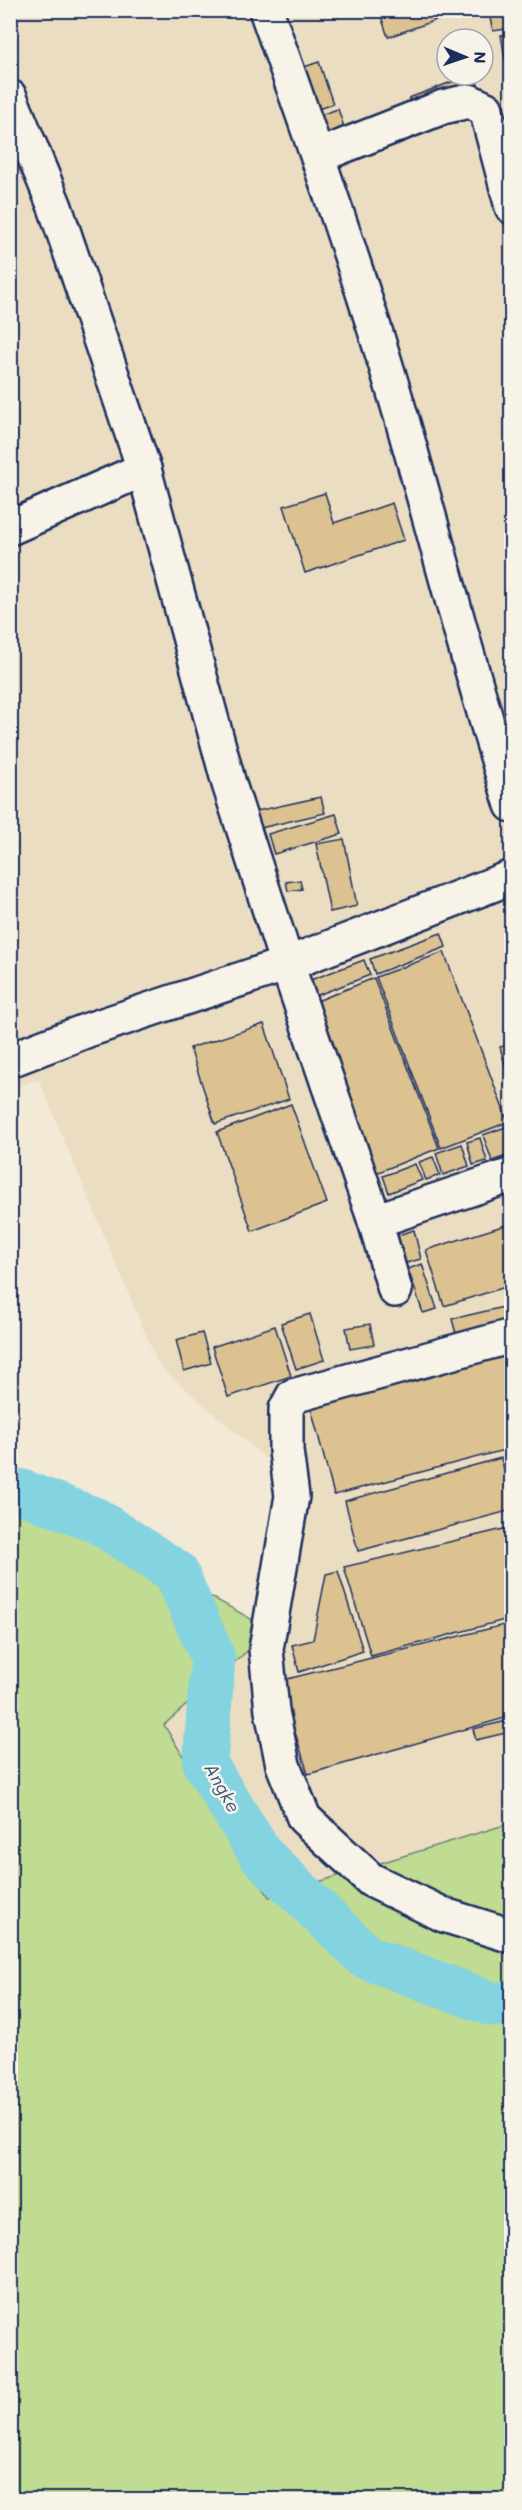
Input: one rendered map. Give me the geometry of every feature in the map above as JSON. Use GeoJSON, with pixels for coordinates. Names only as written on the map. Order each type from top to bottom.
{"type":"FeatureCollection","features":[{"type":"Feature","properties":{"kind":"street"},"geometry":{"type":"LineString","coordinates":[[266,10],[318,156],[397,404],[481,706],[512,805]]}},
{"type":"Feature","properties":{"kind":"street"},"geometry":{"type":"LineString","coordinates":[[10,97],[55,207],[144,469],[229,784],[286,964],[375,1221],[395,1290]]}},
{"type":"Feature","properties":{"kind":"street"},"geometry":{"type":"LineString","coordinates":[[318,156],[442,107],[469,101],[486,109],[512,207]]}},
{"type":"Feature","properties":{"kind":"street"},"geometry":{"type":"LineString","coordinates":[[10,528],[144,469]]}},
{"type":"Feature","properties":{"kind":"street"},"geometry":{"type":"LineString","coordinates":[[10,1060],[88,1030],[286,964],[512,877]]}},
{"type":"Feature","properties":{"kind":"street"},"geometry":{"type":"LineString","coordinates":[[375,1221],[512,1175]]}},
{"type":"Feature","properties":{"kind":"street"},"geometry":{"type":"LineString","coordinates":[[512,1336],[293,1396],[286,1409],[286,1450],[292,1496],[266,1649],[272,1711],[283,1765],[304,1818],[372,1880],[444,1915],[512,1936]]}},
{"type":"Feature","properties":{"kind":"shaded area"},"geometry":{"type":"Polygon","coordinates":[[[11,11],[511,11],[511,1823],[269,1897],[164,1725],[271,1630],[311,1498],[159,1366],[39,1080],[11,1087],[11,11]]]}},
{"type":"Feature","properties":{"kind":"green space"},"geometry":{"type":"Polygon","coordinates":[[[10,1485],[271,1630],[164,1725],[269,1897],[511,1823],[511,2499],[11,2499],[10,1485]]]}},
{"type":"Feature","properties":{"kind":"building"},"geometry":{"type":"Polygon","coordinates":[[[379,10],[443,10],[445,17],[388,37],[379,10]]]}},
{"type":"Feature","properties":{"kind":"building"},"geometry":{"type":"Polygon","coordinates":[[[488,10],[512,10],[512,28],[495,31],[495,27],[492,27],[488,10]]]}},
{"type":"Feature","properties":{"kind":"building"},"geometry":{"type":"Polygon","coordinates":[[[512,34],[512,58],[505,59],[501,35],[512,34]]]}},
{"type":"Feature","properties":{"kind":"building"},"geometry":{"type":"Polygon","coordinates":[[[319,62],[333,104],[309,112],[295,70],[319,62]]]}},
{"type":"Feature","properties":{"kind":"building"},"geometry":{"type":"Polygon","coordinates":[[[438,87],[479,87],[480,90],[415,114],[409,98],[438,87]]]}},
{"type":"Feature","properties":{"kind":"building"},"geometry":{"type":"Polygon","coordinates":[[[338,109],[347,136],[323,144],[314,117],[338,109]]]}},
{"type":"Feature","properties":{"kind":"building"},"geometry":{"type":"Polygon","coordinates":[[[325,493],[334,523],[392,503],[404,540],[305,573],[284,506],[325,493]]]}},
{"type":"Feature","properties":{"kind":"building"},"geometry":{"type":"Polygon","coordinates":[[[321,797],[325,813],[256,829],[252,812],[321,797]]]}},
{"type":"Feature","properties":{"kind":"building"},"geometry":{"type":"Polygon","coordinates":[[[336,814],[342,834],[274,854],[268,834],[336,814]]]}},
{"type":"Feature","properties":{"kind":"building"},"geometry":{"type":"Polygon","coordinates":[[[344,839],[357,906],[330,912],[316,844],[344,839]]]}},
{"type":"Feature","properties":{"kind":"building"},"geometry":{"type":"Polygon","coordinates":[[[300,880],[302,889],[288,891],[286,882],[300,880]]]}},
{"type":"Feature","properties":{"kind":"building"},"geometry":{"type":"Polygon","coordinates":[[[441,933],[446,947],[375,974],[370,959],[441,933]]]}},
{"type":"Feature","properties":{"kind":"building"},"geometry":{"type":"Polygon","coordinates":[[[444,952],[508,1122],[441,1148],[376,977],[444,952]]]}},
{"type":"Feature","properties":{"kind":"building"},"geometry":{"type":"Polygon","coordinates":[[[364,960],[370,975],[310,998],[305,982],[364,960]]]}},
{"type":"Feature","properties":{"kind":"building"},"geometry":{"type":"Polygon","coordinates":[[[374,978],[439,1148],[376,1173],[312,1003],[374,978]]]}},
{"type":"Feature","properties":{"kind":"building"},"geometry":{"type":"Polygon","coordinates":[[[264,1024],[289,1099],[215,1124],[190,1048],[264,1024]]]}},
{"type":"Feature","properties":{"kind":"building"},"geometry":{"type":"Polygon","coordinates":[[[512,1044],[512,1090],[500,1047],[512,1044]]]}},
{"type":"Feature","properties":{"kind":"building"},"geometry":{"type":"Polygon","coordinates":[[[291,1104],[327,1203],[252,1231],[217,1132],[291,1104]]]}},
{"type":"Feature","properties":{"kind":"building"},"geometry":{"type":"Polygon","coordinates":[[[506,1127],[512,1142],[512,1154],[492,1161],[483,1135],[506,1127]]]}},
{"type":"Feature","properties":{"kind":"building"},"geometry":{"type":"Polygon","coordinates":[[[480,1138],[487,1161],[473,1165],[467,1142],[480,1138]]]}},
{"type":"Feature","properties":{"kind":"building"},"geometry":{"type":"Polygon","coordinates":[[[462,1144],[469,1166],[443,1175],[436,1153],[462,1144]]]}},
{"type":"Feature","properties":{"kind":"building"},"geometry":{"type":"Polygon","coordinates":[[[433,1157],[440,1175],[426,1180],[419,1162],[433,1157]]]}},
{"type":"Feature","properties":{"kind":"building"},"geometry":{"type":"Polygon","coordinates":[[[415,1164],[422,1180],[389,1193],[383,1176],[415,1164]]]}},
{"type":"Feature","properties":{"kind":"building"},"geometry":{"type":"Polygon","coordinates":[[[512,1223],[512,1285],[444,1306],[426,1250],[512,1223]]]}},
{"type":"Feature","properties":{"kind":"building"},"geometry":{"type":"Polygon","coordinates":[[[414,1230],[421,1259],[406,1263],[398,1235],[414,1230]]]}},
{"type":"Feature","properties":{"kind":"building"},"geometry":{"type":"Polygon","coordinates":[[[422,1264],[437,1309],[423,1313],[408,1269],[422,1264]]]}},
{"type":"Feature","properties":{"kind":"building"},"geometry":{"type":"Polygon","coordinates":[[[512,1305],[512,1328],[458,1341],[452,1319],[512,1305]]]}},
{"type":"Feature","properties":{"kind":"building"},"geometry":{"type":"Polygon","coordinates":[[[310,1314],[324,1360],[296,1369],[281,1323],[310,1314]]]}},
{"type":"Feature","properties":{"kind":"building"},"geometry":{"type":"Polygon","coordinates":[[[370,1324],[374,1345],[350,1349],[346,1328],[370,1324]]]}},
{"type":"Feature","properties":{"kind":"building"},"geometry":{"type":"Polygon","coordinates":[[[275,1326],[291,1376],[228,1397],[212,1347],[275,1326]]]}},
{"type":"Feature","properties":{"kind":"building"},"geometry":{"type":"Polygon","coordinates":[[[202,1333],[211,1363],[184,1371],[176,1340],[202,1333]]]}},
{"type":"Feature","properties":{"kind":"building"},"geometry":{"type":"Polygon","coordinates":[[[512,1342],[512,1448],[334,1495],[308,1397],[512,1342]]]}},
{"type":"Feature","properties":{"kind":"building"},"geometry":{"type":"Polygon","coordinates":[[[501,1458],[512,1497],[512,1510],[358,1551],[345,1501],[501,1458]]]}},
{"type":"Feature","properties":{"kind":"building"},"geometry":{"type":"Polygon","coordinates":[[[512,1527],[512,1618],[371,1656],[344,1567],[512,1527]]]}},
{"type":"Feature","properties":{"kind":"building"},"geometry":{"type":"Polygon","coordinates":[[[338,1571],[363,1651],[299,1672],[292,1645],[313,1640],[326,1574],[338,1571]]]}},
{"type":"Feature","properties":{"kind":"building"},"geometry":{"type":"Polygon","coordinates":[[[512,1623],[512,1716],[308,1774],[279,1681],[512,1623]]]}},
{"type":"Feature","properties":{"kind":"building"},"geometry":{"type":"Polygon","coordinates":[[[507,1721],[510,1732],[476,1740],[473,1729],[507,1721]]]}},
{"type":"Feature","properties":{"kind":"waterway","name":"Angke"},"geometry":{"type":"LineString","coordinates":[[10,1490],[22,1492],[96,1520],[176,1572],[213,1658],[205,1764],[261,1855],[366,1957],[492,2004],[512,2004]]}}]}
